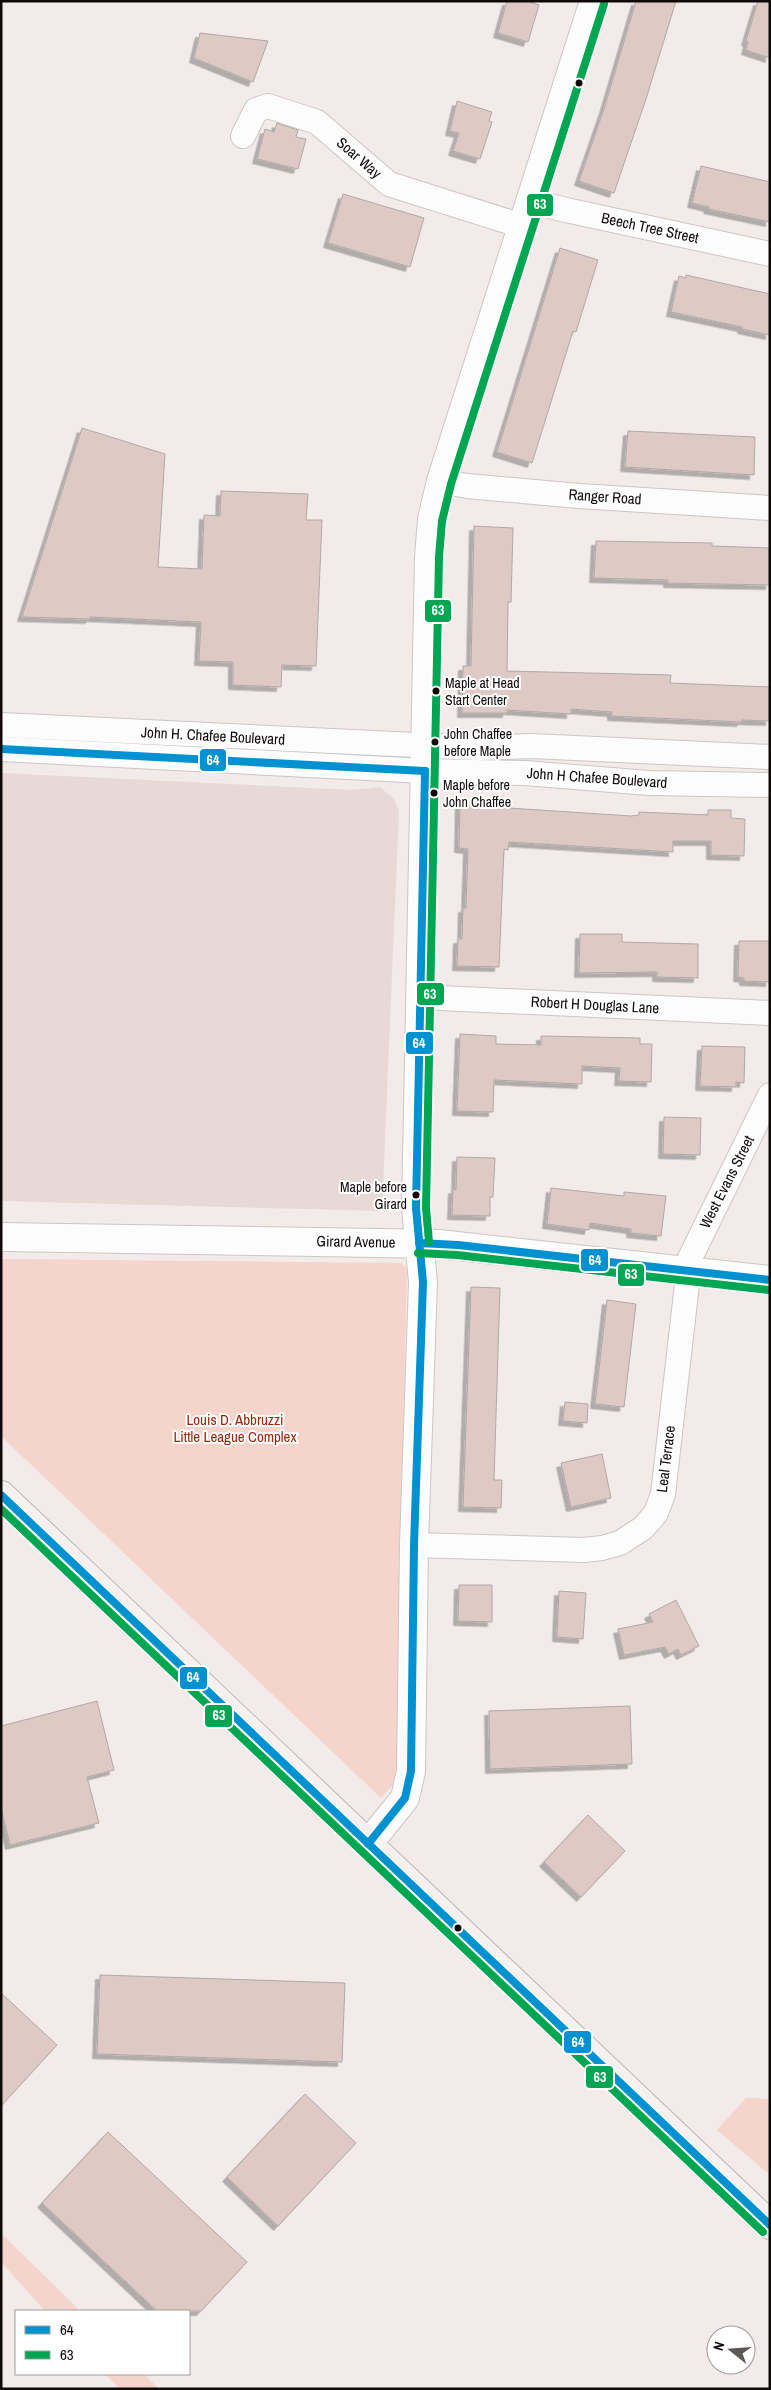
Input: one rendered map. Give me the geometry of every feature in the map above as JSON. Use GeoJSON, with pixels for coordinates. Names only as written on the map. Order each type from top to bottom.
{"type":"FeatureCollection","features":[{"type":"Feature","properties":{"kind":"highway"},"geometry":{"type":"LineString","coordinates":[[1,1495],[770,2225]]}},
{"type":"Feature","properties":{"kind":"street"},"geometry":{"type":"LineString","coordinates":[[368,1844],[402,1803],[410,1778],[414,1546],[423,1282],[416,1208],[419,997],[429,557],[432,519],[441,481],[594,1]]}},
{"type":"Feature","properties":{"kind":"street","name":"Soar Way"},"geometry":{"type":"LineString","coordinates":[[243,136],[256,110],[268,106],[287,111],[317,122],[390,184],[526,213]]}},
{"type":"Feature","properties":{"kind":"street","name":"Beech Tree Street"},"geometry":{"type":"LineString","coordinates":[[526,213],[566,210],[770,254]]}},
{"type":"Feature","properties":{"kind":"street","name":"Ranger Road"},"geometry":{"type":"LineString","coordinates":[[441,481],[467,486],[569,495],[770,508]]}},
{"type":"Feature","properties":{"kind":"street","name":"John H. Chafee Boulevard"},"geometry":{"type":"LineString","coordinates":[[1,725],[425,759]]}},
{"type":"Feature","properties":{"kind":"street","name":"John H Chafee Boulevard"},"geometry":{"type":"LineString","coordinates":[[425,759],[478,748],[531,746],[770,757]]}},
{"type":"Feature","properties":{"kind":"street","name":"John H. Chafee Boulevard"},"geometry":{"type":"LineString","coordinates":[[1,749],[425,759]]}},
{"type":"Feature","properties":{"kind":"street","name":"John H Chafee Boulevard"},"geometry":{"type":"LineString","coordinates":[[425,759],[525,773],[649,783],[770,784]]}},
{"type":"Feature","properties":{"kind":"street","name":"Robert H Douglas Lane"},"geometry":{"type":"LineString","coordinates":[[419,997],[770,1013]]}},
{"type":"Feature","properties":{"kind":"street","name":"West Evans Street"},"geometry":{"type":"LineString","coordinates":[[687,1270],[694,1248],[770,1095]]}},
{"type":"Feature","properties":{"kind":"street","name":"Girard Avenue"},"geometry":{"type":"LineString","coordinates":[[1,1237],[458,1245],[770,1280]]}},
{"type":"Feature","properties":{"kind":"street","name":"Leal Terrace"},"geometry":{"type":"LineString","coordinates":[[414,1546],[584,1550],[620,1543],[643,1528],[656,1513],[663,1494],[687,1270]]}},
{"type":"Feature","properties":{"kind":"shaded area"},"geometry":{"type":"Polygon","coordinates":[[[1,773],[352,790],[380,787],[394,799],[399,811],[382,1211],[1,1201],[1,773]]]}},
{"type":"Feature","properties":{"kind":"green space","name":"Louis D. Abbruzzi Little League Complex"},"geometry":{"type":"Polygon","coordinates":[[[1,1259],[400,1263],[407,1268],[399,1613],[401,1758],[393,1785],[381,1798],[1,1436],[1,1259]]]}},
{"type":"Feature","properties":{"kind":"green space"},"geometry":{"type":"Polygon","coordinates":[[[746,2098],[770,2099],[770,2175],[717,2130],[746,2098]]]}},
{"type":"Feature","properties":{"kind":"green space"},"geometry":{"type":"Polygon","coordinates":[[[1,2233],[79,2310],[44,2310],[1,2262],[1,2233]]]}},
{"type":"Feature","properties":{"kind":"green space"},"geometry":{"type":"Polygon","coordinates":[[[106,2375],[145,2375],[159,2389],[120,2389],[106,2375]]]}},
{"type":"Feature","properties":{"kind":"building"},"geometry":{"type":"Polygon","coordinates":[[[507,1],[527,1],[539,5],[528,42],[498,33],[507,1]]]}},
{"type":"Feature","properties":{"kind":"building"},"geometry":{"type":"Polygon","coordinates":[[[636,1],[676,1],[646,99],[614,193],[579,181],[604,109],[636,1]]]}},
{"type":"Feature","properties":{"kind":"building"},"geometry":{"type":"Polygon","coordinates":[[[758,1],[770,1],[770,58],[746,50],[748,42],[746,41],[758,1]]]}},
{"type":"Feature","properties":{"kind":"building"},"geometry":{"type":"Polygon","coordinates":[[[200,33],[268,41],[253,82],[194,58],[200,33]]]}},
{"type":"Feature","properties":{"kind":"building"},"geometry":{"type":"Polygon","coordinates":[[[457,101],[492,112],[489,121],[492,122],[480,159],[453,151],[459,133],[450,131],[457,101]]]}},
{"type":"Feature","properties":{"kind":"building"},"geometry":{"type":"Polygon","coordinates":[[[277,123],[298,130],[296,137],[306,139],[298,169],[257,159],[265,129],[274,132],[277,123]]]}},
{"type":"Feature","properties":{"kind":"building"},"geometry":{"type":"Polygon","coordinates":[[[701,166],[770,182],[770,222],[708,209],[709,207],[692,203],[701,166]]]}},
{"type":"Feature","properties":{"kind":"building"},"geometry":{"type":"Polygon","coordinates":[[[343,194],[424,218],[410,267],[328,243],[343,194]]]}},
{"type":"Feature","properties":{"kind":"building"},"geometry":{"type":"Polygon","coordinates":[[[560,248],[598,260],[576,332],[573,331],[532,463],[497,452],[560,248]]]}},
{"type":"Feature","properties":{"kind":"building"},"geometry":{"type":"Polygon","coordinates":[[[686,275],[770,294],[770,335],[671,312],[679,276],[686,278],[686,275]]]}},
{"type":"Feature","properties":{"kind":"building"},"geometry":{"type":"Polygon","coordinates":[[[82,428],[165,454],[158,567],[202,569],[204,515],[220,516],[221,491],[308,494],[306,520],[322,520],[316,666],[282,665],[281,687],[233,685],[233,662],[199,661],[201,622],[90,617],[90,619],[22,617],[82,428]]]}},
{"type":"Feature","properties":{"kind":"building"},"geometry":{"type":"Polygon","coordinates":[[[628,431],[755,437],[754,475],[625,467],[628,431]]]}},
{"type":"Feature","properties":{"kind":"building"},"geometry":{"type":"Polygon","coordinates":[[[474,526],[513,528],[511,602],[508,602],[507,671],[671,675],[670,683],[770,687],[770,721],[742,720],[741,722],[612,716],[612,712],[571,709],[571,714],[507,710],[507,713],[462,713],[463,666],[471,666],[474,526]]]}},
{"type":"Feature","properties":{"kind":"building"},"geometry":{"type":"Polygon","coordinates":[[[596,541],[712,543],[712,546],[770,548],[770,585],[668,583],[668,580],[594,578],[596,541]]]}},
{"type":"Feature","properties":{"kind":"building"},"geometry":{"type":"Polygon","coordinates":[[[460,802],[510,804],[509,808],[631,816],[639,815],[639,812],[708,815],[708,810],[731,810],[731,818],[745,819],[744,856],[711,855],[711,841],[673,841],[673,852],[509,842],[508,850],[504,849],[499,967],[457,966],[458,939],[462,939],[463,908],[466,908],[468,849],[459,848],[460,802]]]}},
{"type":"Feature","properties":{"kind":"building"},"geometry":{"type":"Polygon","coordinates":[[[580,934],[622,934],[622,942],[698,944],[698,978],[657,977],[657,972],[579,973],[580,934]]]}},
{"type":"Feature","properties":{"kind":"building"},"geometry":{"type":"Polygon","coordinates":[[[739,941],[770,941],[770,982],[744,981],[744,978],[738,977],[739,941]]]}},
{"type":"Feature","properties":{"kind":"building"},"geometry":{"type":"Polygon","coordinates":[[[460,1034],[496,1036],[496,1044],[541,1045],[541,1036],[640,1038],[640,1044],[652,1044],[651,1082],[619,1081],[620,1068],[582,1066],[582,1084],[494,1080],[493,1112],[457,1111],[460,1034]]]}},
{"type":"Feature","properties":{"kind":"building"},"geometry":{"type":"Polygon","coordinates":[[[702,1046],[745,1047],[744,1083],[736,1082],[736,1087],[700,1086],[702,1046]]]}},
{"type":"Feature","properties":{"kind":"building"},"geometry":{"type":"Polygon","coordinates":[[[664,1117],[701,1118],[700,1155],[663,1154],[664,1117]]]}},
{"type":"Feature","properties":{"kind":"building"},"geometry":{"type":"Polygon","coordinates":[[[457,1157],[495,1158],[493,1197],[490,1197],[490,1216],[452,1215],[453,1189],[456,1190],[457,1157]]]}},
{"type":"Feature","properties":{"kind":"building"},"geometry":{"type":"Polygon","coordinates":[[[551,1188],[624,1196],[624,1192],[666,1196],[661,1236],[631,1233],[631,1229],[590,1223],[589,1230],[547,1224],[551,1188]]]}},
{"type":"Feature","properties":{"kind":"building"},"geometry":{"type":"Polygon","coordinates":[[[471,1287],[500,1288],[494,1480],[502,1480],[501,1508],[463,1507],[471,1287]]]}},
{"type":"Feature","properties":{"kind":"building"},"geometry":{"type":"Polygon","coordinates":[[[607,1300],[636,1304],[624,1407],[595,1404],[607,1300]]]}},
{"type":"Feature","properties":{"kind":"building"},"geometry":{"type":"Polygon","coordinates":[[[565,1402],[588,1404],[587,1423],[563,1421],[565,1402]]]}},
{"type":"Feature","properties":{"kind":"building"},"geometry":{"type":"Polygon","coordinates":[[[602,1454],[611,1498],[571,1507],[561,1463],[602,1454]]]}},
{"type":"Feature","properties":{"kind":"building"},"geometry":{"type":"Polygon","coordinates":[[[459,1585],[492,1585],[492,1622],[458,1621],[459,1585]]]}},
{"type":"Feature","properties":{"kind":"building"},"geometry":{"type":"Polygon","coordinates":[[[559,1591],[586,1593],[583,1639],[557,1637],[559,1591]]]}},
{"type":"Feature","properties":{"kind":"building"},"geometry":{"type":"Polygon","coordinates":[[[676,1600],[699,1646],[681,1655],[678,1649],[669,1654],[665,1647],[624,1655],[618,1629],[653,1622],[649,1614],[676,1600]]]}},
{"type":"Feature","properties":{"kind":"building"},"geometry":{"type":"Polygon","coordinates":[[[97,1701],[114,1770],[87,1777],[99,1823],[10,1845],[1,1808],[1,1726],[97,1701]]]}},
{"type":"Feature","properties":{"kind":"building"},"geometry":{"type":"Polygon","coordinates":[[[630,1706],[632,1764],[490,1769],[489,1711],[630,1706]]]}},
{"type":"Feature","properties":{"kind":"building"},"geometry":{"type":"Polygon","coordinates":[[[588,1815],[625,1851],[581,1897],[544,1862],[588,1815]]]}},
{"type":"Feature","properties":{"kind":"building"},"geometry":{"type":"Polygon","coordinates":[[[100,1975],[345,1983],[342,2062],[97,2054],[100,1975]]]}},
{"type":"Feature","properties":{"kind":"building"},"geometry":{"type":"Polygon","coordinates":[[[1,1993],[57,2045],[1,2106],[1,1993]]]}},
{"type":"Feature","properties":{"kind":"building"},"geometry":{"type":"Polygon","coordinates":[[[305,2094],[356,2143],[278,2226],[227,2177],[305,2094]]]}},
{"type":"Feature","properties":{"kind":"building"},"geometry":{"type":"Polygon","coordinates":[[[108,2132],[247,2262],[201,2311],[156,2310],[42,2203],[108,2132]]]}},
{"type":"Feature","properties":{"kind":"transit line","name":"63"},"geometry":{"type":"LineString","coordinates":[[429,1242],[426,1208],[439,557],[442,521],[451,484],[604,4]]}},
{"type":"Feature","properties":{"kind":"transit line","name":"64"},"geometry":{"type":"LineString","coordinates":[[1,749],[425,771]]}},
{"type":"Feature","properties":{"kind":"transit line","name":"64"},"geometry":{"type":"LineString","coordinates":[[368,1844],[405,1798],[411,1771],[414,1545],[423,1282],[416,1208],[425,771]]}},
{"type":"Feature","properties":{"kind":"transit line","name":"64"},"geometry":{"type":"LineString","coordinates":[[419,1243],[458,1245],[770,1280]]}},
{"type":"Feature","properties":{"kind":"transit line","name":"63"},"geometry":{"type":"LineString","coordinates":[[418,1253],[457,1255],[769,1290]]}},
{"type":"Feature","properties":{"kind":"transit line","name":"64"},"geometry":{"type":"LineString","coordinates":[[1,1495],[770,2225]]}},
{"type":"Feature","properties":{"kind":"transit line","name":"63"},"geometry":{"type":"LineString","coordinates":[[1,1509],[763,2232]]}},
{"type":"Feature","properties":{"kind":"place","name":"Maple at Head Start Center"},"geometry":{"type":"Point","coordinates":[436,691]}},
{"type":"Feature","properties":{"kind":"place","name":"John Chaffee before Maple"},"geometry":{"type":"Point","coordinates":[435,742]}},
{"type":"Feature","properties":{"kind":"place","name":"Maple before John Chaffee"},"geometry":{"type":"Point","coordinates":[434,793]}},
{"type":"Feature","properties":{"kind":"place","name":"Maple before Girard"},"geometry":{"type":"Point","coordinates":[416,1195]}}]}
